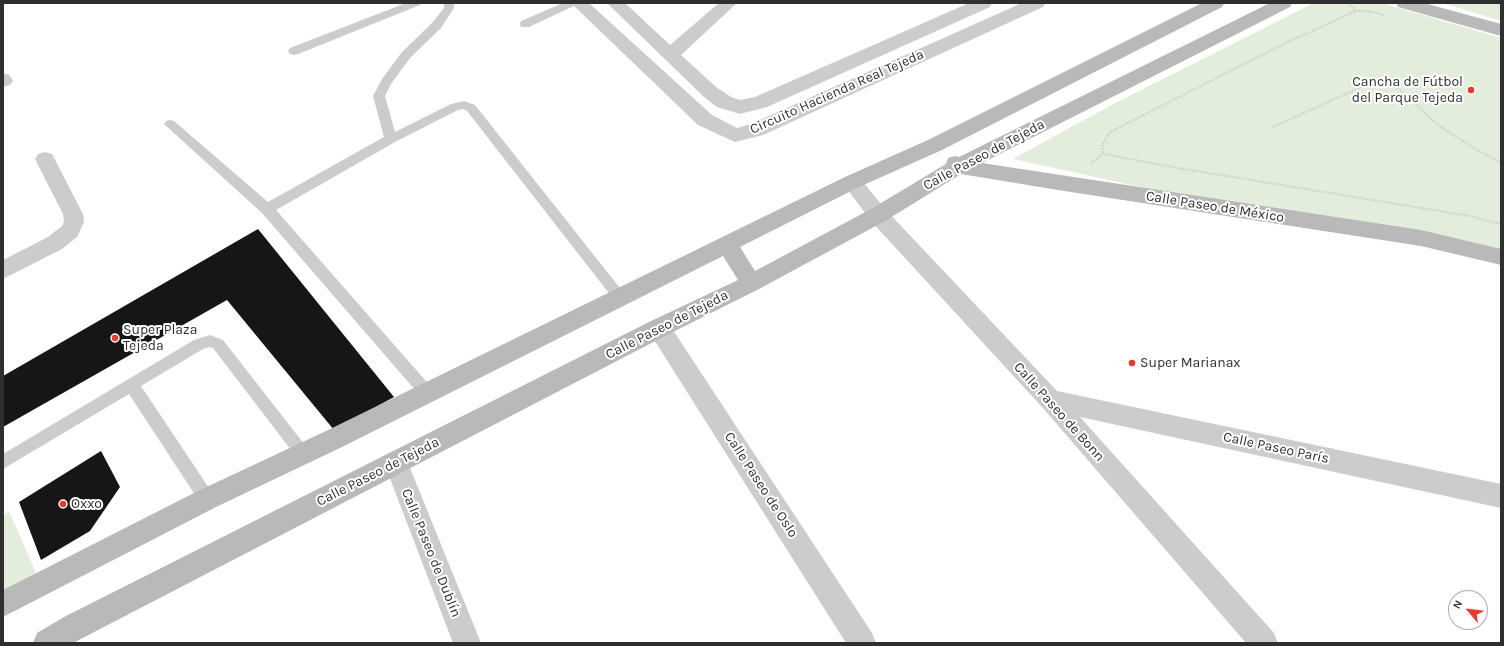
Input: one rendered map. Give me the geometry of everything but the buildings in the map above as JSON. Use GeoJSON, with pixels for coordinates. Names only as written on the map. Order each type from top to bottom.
{"type":"FeatureCollection","features":[{"type":"Feature","properties":{"kind":"main road"},"geometry":{"type":"LineString","coordinates":[[3,604],[207,499],[303,454],[852,182],[935,145],[1216,3]]}},
{"type":"Feature","properties":{"kind":"main road","name":"Calle Paseo de Tejeda"},"geometry":{"type":"LineString","coordinates":[[47,643],[75,635],[396,464],[659,328],[751,283],[878,215],[958,166],[1284,3]]}},
{"type":"Feature","properties":{"kind":"main road"},"geometry":{"type":"LineString","coordinates":[[1404,3],[1501,30]]}},
{"type":"Feature","properties":{"kind":"main road"},"geometry":{"type":"LineString","coordinates":[[935,145],[958,166]]}},
{"type":"Feature","properties":{"kind":"main road","name":"Calle Paseo de México"},"geometry":{"type":"LineString","coordinates":[[958,166],[1421,238],[1501,257]]}},
{"type":"Feature","properties":{"kind":"main road"},"geometry":{"type":"LineString","coordinates":[[727,244],[751,283]]}},
{"type":"Feature","properties":{"kind":"street","name":"Circuito Hacienda Real Tejeda"},"geometry":{"type":"LineString","coordinates":[[579,3],[705,120],[735,135],[756,130],[972,32],[1011,8],[1037,3]]}},
{"type":"Feature","properties":{"kind":"street","name":"Circuito Hacienda Real Tejeda"},"geometry":{"type":"LineString","coordinates":[[615,3],[710,92],[724,102],[740,107],[760,102],[958,9],[984,3]]}},
{"type":"Feature","properties":{"kind":"street"},"geometry":{"type":"LineString","coordinates":[[670,55],[729,3]]}},
{"type":"Feature","properties":{"kind":"street"},"geometry":{"type":"LineString","coordinates":[[958,9],[972,32]]}},
{"type":"Feature","properties":{"kind":"street"},"geometry":{"type":"LineString","coordinates":[[3,270],[55,243],[70,231],[74,222],[73,214],[45,160]]}},
{"type":"Feature","properties":{"kind":"street","name":"Calle Paseo de Bonn"},"geometry":{"type":"LineString","coordinates":[[852,182],[878,215],[1050,400],[1264,643]]}},
{"type":"Feature","properties":{"kind":"street","name":"Calle Paseo de Oslo"},"geometry":{"type":"LineString","coordinates":[[659,328],[862,643]]}},
{"type":"Feature","properties":{"kind":"street","name":"Calle Paseo París"},"geometry":{"type":"LineString","coordinates":[[1050,400],[1501,496]]}},
{"type":"Feature","properties":{"kind":"street","name":"Calle Paseo de Dublín"},"geometry":{"type":"LineString","coordinates":[[396,464],[467,643]]}},
{"type":"Feature","properties":{"kind":"lane"},"geometry":{"type":"LineString","coordinates":[[294,51],[416,3]]}},
{"type":"Feature","properties":{"kind":"lane"},"geometry":{"type":"LineString","coordinates":[[392,138],[379,96],[386,82],[406,55],[437,25],[449,8],[449,3]]}},
{"type":"Feature","properties":{"kind":"lane"},"geometry":{"type":"LineString","coordinates":[[525,24],[572,3]]}},
{"type":"Feature","properties":{"kind":"lane"},"geometry":{"type":"LineString","coordinates":[[267,209],[392,138],[455,107],[464,105],[471,108],[620,297]]}},
{"type":"Feature","properties":{"kind":"lane"},"geometry":{"type":"LineString","coordinates":[[170,124],[267,209],[427,393]]}},
{"type":"Feature","properties":{"kind":"lane"},"geometry":{"type":"LineString","coordinates":[[3,462],[199,344],[210,341],[218,344],[303,454]]}},
{"type":"Feature","properties":{"kind":"lane"},"geometry":{"type":"LineString","coordinates":[[132,385],[207,499]]}},
{"type":"Feature","properties":{"kind":"path"},"geometry":{"type":"LineString","coordinates":[[1348,3],[1356,11]]}},
{"type":"Feature","properties":{"kind":"path"},"geometry":{"type":"LineString","coordinates":[[1388,16],[1366,11],[1356,11],[1288,42],[1110,132],[1102,144],[1103,154],[1184,169],[1470,216],[1501,224]]}},
{"type":"Feature","properties":{"kind":"path"},"geometry":{"type":"LineString","coordinates":[[1273,127],[1370,83],[1397,86],[1438,124],[1477,150],[1501,162]]}},
{"type":"Feature","properties":{"kind":"green space"},"geometry":{"type":"Polygon","coordinates":[[[1314,3],[1382,3],[1501,38],[1501,251],[1145,188],[1013,159],[1117,102],[1314,3]]]}},
{"type":"Feature","properties":{"kind":"green space"},"geometry":{"type":"Polygon","coordinates":[[[1443,3],[1501,3],[1501,21],[1443,3]]]}},
{"type":"Feature","properties":{"kind":"green space"},"geometry":{"type":"Polygon","coordinates":[[[9,511],[36,573],[3,593],[3,515],[9,511]]]}},
{"type":"Feature","properties":{"kind":"place","name":"Cancha de Fútbol del Parque Tejeda"},"geometry":{"type":"Point","coordinates":[1471,90]}},
{"type":"Feature","properties":{"kind":"place","name":"Super Plaza Tejeda"},"geometry":{"type":"Point","coordinates":[115,338]}},
{"type":"Feature","properties":{"kind":"place","name":"Super Marianax"},"geometry":{"type":"Point","coordinates":[1132,363]}},
{"type":"Feature","properties":{"kind":"place","name":"Oxxo"},"geometry":{"type":"Point","coordinates":[63,504]}}]}
